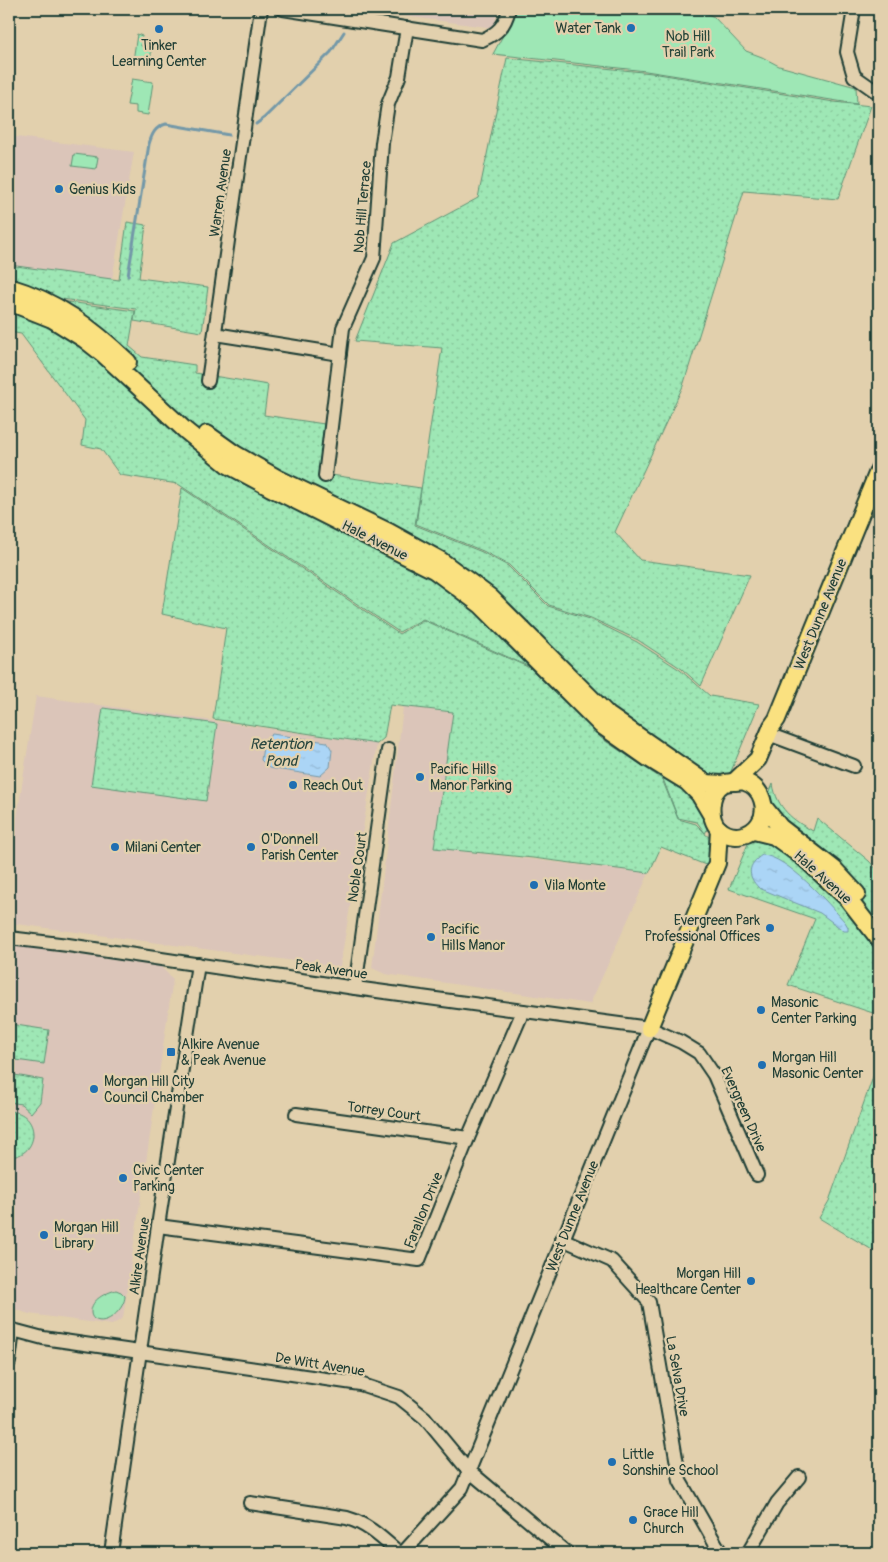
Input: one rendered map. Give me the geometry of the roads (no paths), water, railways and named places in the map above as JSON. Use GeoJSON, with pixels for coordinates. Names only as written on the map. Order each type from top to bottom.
{"type":"FeatureCollection","features":[{"type":"Feature","properties":{"kind":"main road","name":"Hale Avenue"},"geometry":{"type":"LineString","coordinates":[[9,286],[31,293],[79,320],[104,339],[198,426],[235,454],[276,478],[389,532],[440,560],[490,597],[608,715],[706,783],[728,783]]}},
{"type":"Feature","properties":{"kind":"main road","name":"Hale Avenue"},"geometry":{"type":"LineString","coordinates":[[9,302],[52,319],[84,339],[103,354],[192,436],[228,464],[269,487],[434,570],[481,605],[601,725],[648,758],[687,782],[699,794],[716,823]]}},
{"type":"Feature","properties":{"kind":"main road","name":"West Dunne Avenue"},"geometry":{"type":"LineString","coordinates":[[762,801],[758,759],[777,718],[879,468]]}},
{"type":"Feature","properties":{"kind":"main road","name":"West Dunne Avenue"},"geometry":{"type":"LineString","coordinates":[[728,783],[758,759]]}},
{"type":"Feature","properties":{"kind":"main road"},"geometry":{"type":"LineString","coordinates":[[746,782],[762,801],[762,821],[747,834],[729,834],[716,823],[712,797],[728,783],[746,782]]}},
{"type":"Feature","properties":{"kind":"main road","name":"Hale Avenue"},"geometry":{"type":"LineString","coordinates":[[762,801],[780,827],[834,869],[871,909],[879,921]]}},
{"type":"Feature","properties":{"kind":"main road","name":"West Dunne Avenue"},"geometry":{"type":"LineString","coordinates":[[716,823],[717,863]]}},
{"type":"Feature","properties":{"kind":"main road","name":"Hale Avenue"},"geometry":{"type":"LineString","coordinates":[[747,834],[774,836],[804,858],[848,899],[879,939]]}},
{"type":"Feature","properties":{"kind":"main road","name":"West Dunne Avenue"},"geometry":{"type":"LineString","coordinates":[[649,1028],[717,863],[747,834]]}},
{"type":"Feature","properties":{"kind":"street","name":"Warren Avenue"},"geometry":{"type":"LineString","coordinates":[[208,380],[261,9]]}},
{"type":"Feature","properties":{"kind":"street"},"geometry":{"type":"LineString","coordinates":[[283,9],[337,13],[407,28],[482,40],[495,34],[507,20],[509,9]]}},
{"type":"Feature","properties":{"kind":"street"},"geometry":{"type":"LineString","coordinates":[[854,9],[847,52],[854,76],[874,90],[879,91]]}},
{"type":"Feature","properties":{"kind":"street","name":"Nob Hill Terrace"},"geometry":{"type":"LineString","coordinates":[[325,476],[343,328],[374,258],[382,143],[388,104],[399,77],[407,28]]}},
{"type":"Feature","properties":{"kind":"street"},"geometry":{"type":"LineString","coordinates":[[215,334],[340,354]]}},
{"type":"Feature","properties":{"kind":"street"},"geometry":{"type":"LineString","coordinates":[[768,734],[854,766]]}},
{"type":"Feature","properties":{"kind":"street","name":"Noble Court"},"geometry":{"type":"LineString","coordinates":[[355,988],[388,750]]}},
{"type":"Feature","properties":{"kind":"street","name":"Peak Avenue"},"geometry":{"type":"LineString","coordinates":[[9,938],[649,1028]]}},
{"type":"Feature","properties":{"kind":"street","name":"Alkire Avenue"},"geometry":{"type":"LineString","coordinates":[[112,1553],[158,1226],[198,964]]}},
{"type":"Feature","properties":{"kind":"street","name":"Farallon Drive"},"geometry":{"type":"LineString","coordinates":[[158,1226],[419,1260],[522,1011]]}},
{"type":"Feature","properties":{"kind":"street","name":"Evergreen Drive"},"geometry":{"type":"LineString","coordinates":[[649,1028],[682,1042],[699,1053],[714,1075],[757,1175]]}},
{"type":"Feature","properties":{"kind":"street","name":"West Dunne Avenue"},"geometry":{"type":"LineString","coordinates":[[401,1553],[462,1488],[649,1028]]}},
{"type":"Feature","properties":{"kind":"street","name":"Torrey Court"},"geometry":{"type":"LineString","coordinates":[[296,1114],[468,1138]]}},
{"type":"Feature","properties":{"kind":"street","name":"La Selva Drive"},"geometry":{"type":"LineString","coordinates":[[562,1239],[612,1261],[649,1302],[680,1481],[721,1553]]}},
{"type":"Feature","properties":{"kind":"street"},"geometry":{"type":"LineString","coordinates":[[9,1362],[11,1329]]}},
{"type":"Feature","properties":{"kind":"street","name":"De Witt Avenue"},"geometry":{"type":"LineString","coordinates":[[11,1329],[42,1338],[360,1384],[399,1397],[425,1418],[468,1470],[566,1553]]}},
{"type":"Feature","properties":{"kind":"street"},"geometry":{"type":"LineString","coordinates":[[748,1553],[777,1503],[800,1477]]}},
{"type":"Feature","properties":{"kind":"street"},"geometry":{"type":"LineString","coordinates":[[250,1503],[359,1521],[401,1553]]}},
{"type":"Feature","properties":{"kind":"water","name":"Retention Pond"},"geometry":{"type":"Polygon","coordinates":[[[272,734],[327,742],[332,750],[330,767],[320,776],[269,768],[261,760],[264,741],[272,734]]]}},
{"type":"Feature","properties":{"kind":"water"},"geometry":{"type":"Polygon","coordinates":[[[762,855],[772,857],[795,872],[845,922],[848,931],[844,931],[820,913],[759,888],[752,879],[750,871],[757,859],[762,855]]]}},
{"type":"Feature","properties":{"kind":"waterway"},"geometry":{"type":"LineString","coordinates":[[256,124],[331,52],[344,32]]}},
{"type":"Feature","properties":{"kind":"waterway"},"geometry":{"type":"LineString","coordinates":[[128,276],[149,144],[154,131],[166,124],[229,135]]}},
{"type":"Feature","properties":{"kind":"place","name":"Water Tank"},"geometry":{"type":"Point","coordinates":[631,28]}},
{"type":"Feature","properties":{"kind":"place","name":"Tinker Learning Center"},"geometry":{"type":"Point","coordinates":[159,29]}},
{"type":"Feature","properties":{"kind":"place","name":"Genius Kids"},"geometry":{"type":"Point","coordinates":[59,189]}},
{"type":"Feature","properties":{"kind":"place","name":"Pacific Hills Manor Parking"},"geometry":{"type":"Point","coordinates":[420,777]}},
{"type":"Feature","properties":{"kind":"place","name":"Reach Out"},"geometry":{"type":"Point","coordinates":[293,785]}},
{"type":"Feature","properties":{"kind":"place","name":"Milani Center"},"geometry":{"type":"Point","coordinates":[115,847]}},
{"type":"Feature","properties":{"kind":"place","name":"O'Donnell Parish Center"},"geometry":{"type":"Point","coordinates":[251,847]}},
{"type":"Feature","properties":{"kind":"place","name":"Vila Monte"},"geometry":{"type":"Point","coordinates":[534,885]}},
{"type":"Feature","properties":{"kind":"place","name":"Evergreen Park Professional Offices"},"geometry":{"type":"Point","coordinates":[770,928]}},
{"type":"Feature","properties":{"kind":"place","name":"Pacific Hills Manor"},"geometry":{"type":"Point","coordinates":[431,937]}},
{"type":"Feature","properties":{"kind":"place","name":"Masonic Center Parking"},"geometry":{"type":"Point","coordinates":[761,1010]}},
{"type":"Feature","properties":{"kind":"place","name":"Alkire Avenue & Peak Avenue"},"geometry":{"type":"Point","coordinates":[171,1052]}},
{"type":"Feature","properties":{"kind":"place","name":"Morgan Hill Masonic Center"},"geometry":{"type":"Point","coordinates":[762,1065]}},
{"type":"Feature","properties":{"kind":"place","name":"Morgan Hill City Council Chamber"},"geometry":{"type":"Point","coordinates":[94,1089]}},
{"type":"Feature","properties":{"kind":"place","name":"Civic Center Parking"},"geometry":{"type":"Point","coordinates":[123,1178]}},
{"type":"Feature","properties":{"kind":"place","name":"Morgan Hill Library"},"geometry":{"type":"Point","coordinates":[44,1235]}},
{"type":"Feature","properties":{"kind":"place","name":"Morgan Hill Healthcare Center"},"geometry":{"type":"Point","coordinates":[751,1281]}},
{"type":"Feature","properties":{"kind":"place","name":"Little Sonshine School"},"geometry":{"type":"Point","coordinates":[612,1462]}},
{"type":"Feature","properties":{"kind":"place","name":"Grace Hill Church"},"geometry":{"type":"Point","coordinates":[633,1520]}},
{"type":"Feature","properties":{"kind":"park label","name":"Nob Hill Trail Park"},"geometry":{"type":"Point","coordinates":[688,44]}}]}
